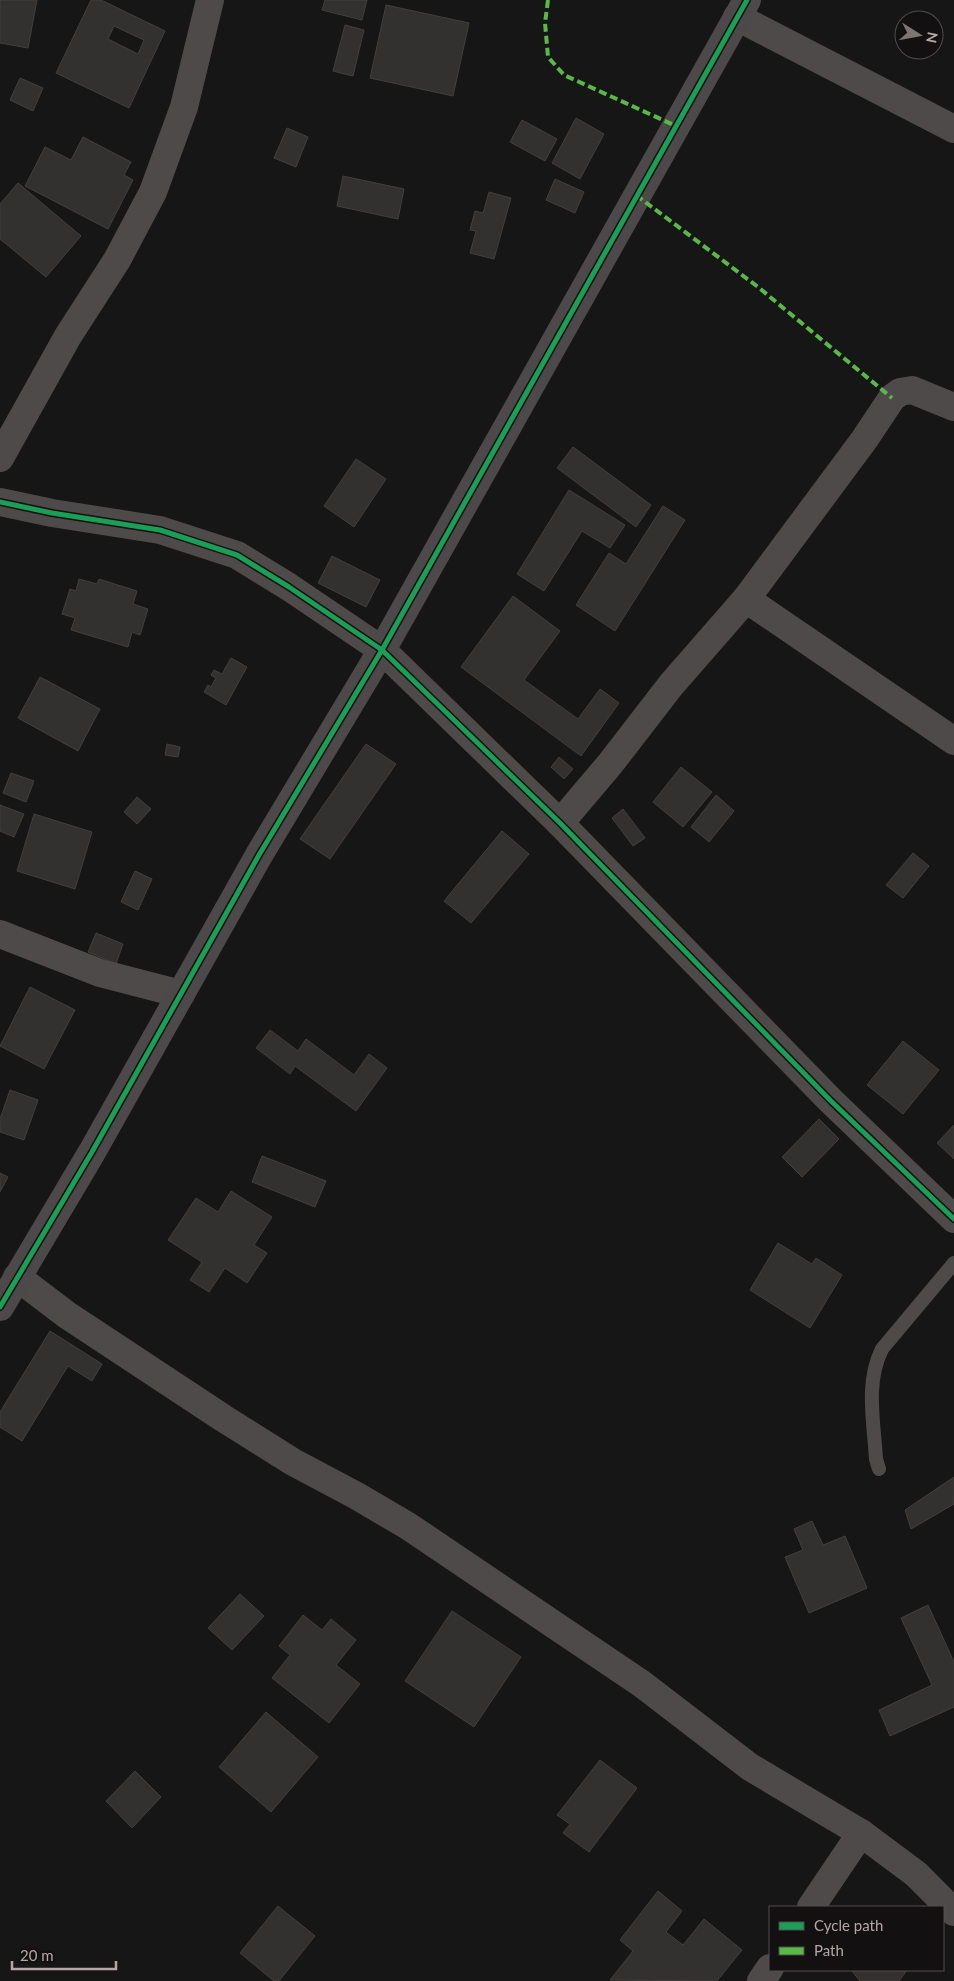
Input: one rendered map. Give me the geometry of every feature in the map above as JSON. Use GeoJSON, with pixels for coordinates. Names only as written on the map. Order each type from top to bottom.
{"type":"FeatureCollection","features":[{"type":"Feature","properties":{"kind":"street"},"geometry":{"type":"LineString","coordinates":[[0,458],[68,336],[117,260],[153,192],[184,108],[210,0]]}},
{"type":"Feature","properties":{"kind":"street"},"geometry":{"type":"LineString","coordinates":[[0,1308],[92,1152],[259,855],[382,650],[742,9],[954,129]]}},
{"type":"Feature","properties":{"kind":"street"},"geometry":{"type":"LineString","coordinates":[[560,823],[610,764],[671,685],[746,599],[864,440],[892,398],[900,392],[912,390],[954,407]]}},
{"type":"Feature","properties":{"kind":"street"},"geometry":{"type":"LineString","coordinates":[[0,502],[52,513],[160,530],[238,555],[382,650],[560,823],[831,1101],[954,1219]]}},
{"type":"Feature","properties":{"kind":"street"},"geometry":{"type":"LineString","coordinates":[[746,599],[954,741]]}},
{"type":"Feature","properties":{"kind":"street"},"geometry":{"type":"LineString","coordinates":[[0,934],[100,973],[181,994]]}},
{"type":"Feature","properties":{"kind":"street"},"geometry":{"type":"LineString","coordinates":[[18,1277],[68,1315],[223,1418],[293,1462],[408,1526],[642,1684],[750,1767],[861,1833],[916,1874],[954,1912]]}},
{"type":"Feature","properties":{"kind":"street"},"geometry":{"type":"LineString","coordinates":[[812,1906],[861,1833]]}},
{"type":"Feature","properties":{"kind":"street"},"geometry":{"type":"LineString","coordinates":[[761,1981],[769,1969]]}},
{"type":"Feature","properties":{"kind":"lane"},"geometry":{"type":"LineString","coordinates":[[879,1468],[876,1459],[872,1393],[876,1360],[882,1349],[954,1262]]}},
{"type":"Feature","properties":{"kind":"building"},"geometry":{"type":"Polygon","coordinates":[[[0,0],[37,0],[28,48],[0,43],[0,0]]]}},
{"type":"Feature","properties":{"kind":"building"},"geometry":{"type":"Polygon","coordinates":[[[91,0],[101,0],[165,31],[129,108],[56,73],[91,0]],[[114,26],[108,39],[138,54],[144,40],[114,26]]]}},
{"type":"Feature","properties":{"kind":"building"},"geometry":{"type":"Polygon","coordinates":[[[325,0],[367,0],[362,20],[322,10],[325,0]]]}},
{"type":"Feature","properties":{"kind":"building"},"geometry":{"type":"Polygon","coordinates":[[[386,5],[469,23],[453,96],[370,78],[386,5]]]}},
{"type":"Feature","properties":{"kind":"building"},"geometry":{"type":"Polygon","coordinates":[[[345,25],[364,30],[353,76],[333,71],[345,25]]]}},
{"type":"Feature","properties":{"kind":"building"},"geometry":{"type":"Polygon","coordinates":[[[20,78],[43,88],[33,111],[10,100],[20,78]]]}},
{"type":"Feature","properties":{"kind":"building"},"geometry":{"type":"Polygon","coordinates":[[[576,118],[604,134],[580,179],[552,163],[576,118]]]}},
{"type":"Feature","properties":{"kind":"building"},"geometry":{"type":"Polygon","coordinates":[[[522,120],[557,139],[545,161],[510,142],[522,120]]]}},
{"type":"Feature","properties":{"kind":"building"},"geometry":{"type":"Polygon","coordinates":[[[287,128],[308,137],[296,167],[274,158],[287,128]]]}},
{"type":"Feature","properties":{"kind":"building"},"geometry":{"type":"Polygon","coordinates":[[[83,137],[131,162],[124,175],[133,180],[108,229],[25,186],[45,147],[71,160],[83,137]]]}},
{"type":"Feature","properties":{"kind":"building"},"geometry":{"type":"Polygon","coordinates":[[[343,176],[404,189],[398,219],[337,206],[343,176]]]}},
{"type":"Feature","properties":{"kind":"building"},"geometry":{"type":"Polygon","coordinates":[[[555,179],[584,192],[575,213],[546,200],[555,179]]]}},
{"type":"Feature","properties":{"kind":"building"},"geometry":{"type":"Polygon","coordinates":[[[18,183],[81,236],[46,277],[0,239],[0,204],[18,183]]]}},
{"type":"Feature","properties":{"kind":"building"},"geometry":{"type":"Polygon","coordinates":[[[489,192],[511,198],[494,259],[470,253],[476,231],[470,230],[475,211],[483,213],[489,192]]]}},
{"type":"Feature","properties":{"kind":"building"},"geometry":{"type":"Polygon","coordinates":[[[573,447],[651,505],[636,527],[557,468],[573,447]]]}},
{"type":"Feature","properties":{"kind":"building"},"geometry":{"type":"Polygon","coordinates":[[[356,459],[386,479],[354,527],[324,506],[356,459]]]}},
{"type":"Feature","properties":{"kind":"building"},"geometry":{"type":"Polygon","coordinates":[[[569,490],[625,525],[610,548],[582,531],[544,591],[517,574],[569,490]]]}},
{"type":"Feature","properties":{"kind":"building"},"geometry":{"type":"Polygon","coordinates":[[[663,506],[685,520],[615,631],[576,605],[609,553],[626,564],[663,506]]]}},
{"type":"Feature","properties":{"kind":"building"},"geometry":{"type":"Polygon","coordinates":[[[332,556],[380,580],[366,607],[318,583],[332,556]]]}},
{"type":"Feature","properties":{"kind":"building"},"geometry":{"type":"Polygon","coordinates":[[[79,579],[97,584],[99,579],[137,591],[133,604],[148,609],[140,635],[132,632],[128,647],[71,630],[75,618],[62,614],[70,589],[76,591],[79,579]]]}},
{"type":"Feature","properties":{"kind":"building"},"geometry":{"type":"Polygon","coordinates":[[[513,596],[560,631],[524,680],[578,719],[600,689],[619,703],[581,756],[461,667],[513,596]]]}},
{"type":"Feature","properties":{"kind":"building"},"geometry":{"type":"Polygon","coordinates":[[[231,658],[247,667],[226,705],[204,692],[208,685],[211,687],[216,678],[211,675],[214,670],[222,674],[231,658]]]}},
{"type":"Feature","properties":{"kind":"building"},"geometry":{"type":"Polygon","coordinates":[[[40,677],[100,709],[78,751],[18,718],[40,677]]]}},
{"type":"Feature","properties":{"kind":"building"},"geometry":{"type":"Polygon","coordinates":[[[167,744],[180,747],[178,757],[165,755],[167,744]]]}},
{"type":"Feature","properties":{"kind":"building"},"geometry":{"type":"Polygon","coordinates":[[[366,744],[396,764],[330,859],[300,839],[366,744]]]}},
{"type":"Feature","properties":{"kind":"building"},"geometry":{"type":"Polygon","coordinates":[[[559,757],[573,769],[564,779],[551,767],[559,757]]]}},
{"type":"Feature","properties":{"kind":"building"},"geometry":{"type":"Polygon","coordinates":[[[681,767],[712,792],[683,827],[653,802],[681,767]]]}},
{"type":"Feature","properties":{"kind":"building"},"geometry":{"type":"Polygon","coordinates":[[[11,773],[34,781],[26,802],[3,793],[11,773]]]}},
{"type":"Feature","properties":{"kind":"building"},"geometry":{"type":"Polygon","coordinates":[[[716,795],[734,811],[709,842],[691,827],[716,795]]]}},
{"type":"Feature","properties":{"kind":"building"},"geometry":{"type":"Polygon","coordinates":[[[137,797],[151,809],[137,824],[124,812],[137,797]]]}},
{"type":"Feature","properties":{"kind":"building"},"geometry":{"type":"Polygon","coordinates":[[[0,805],[24,814],[14,837],[0,831],[0,805]]]}},
{"type":"Feature","properties":{"kind":"building"},"geometry":{"type":"Polygon","coordinates":[[[623,809],[645,838],[633,846],[612,818],[623,809]]]}},
{"type":"Feature","properties":{"kind":"building"},"geometry":{"type":"Polygon","coordinates":[[[34,814],[92,832],[75,889],[17,871],[34,814]]]}},
{"type":"Feature","properties":{"kind":"building"},"geometry":{"type":"Polygon","coordinates":[[[502,831],[529,854],[471,923],[444,901],[502,831]]]}},
{"type":"Feature","properties":{"kind":"building"},"geometry":{"type":"Polygon","coordinates":[[[913,853],[929,866],[903,898],[886,885],[913,853]]]}},
{"type":"Feature","properties":{"kind":"building"},"geometry":{"type":"Polygon","coordinates":[[[135,871],[152,879],[138,910],[121,902],[135,871]]]}},
{"type":"Feature","properties":{"kind":"building"},"geometry":{"type":"Polygon","coordinates":[[[96,933],[123,944],[116,964],[88,952],[96,933]]]}},
{"type":"Feature","properties":{"kind":"building"},"geometry":{"type":"Polygon","coordinates":[[[30,987],[75,1010],[44,1069],[0,1046],[30,987]]]}},
{"type":"Feature","properties":{"kind":"building"},"geometry":{"type":"Polygon","coordinates":[[[270,1030],[298,1051],[306,1039],[354,1075],[369,1054],[387,1068],[356,1111],[295,1066],[290,1074],[256,1048],[270,1030]]]}},
{"type":"Feature","properties":{"kind":"building"},"geometry":{"type":"Polygon","coordinates":[[[903,1041],[939,1070],[903,1114],[867,1085],[903,1041]]]}},
{"type":"Feature","properties":{"kind":"building"},"geometry":{"type":"Polygon","coordinates":[[[10,1090],[38,1100],[24,1140],[0,1132],[0,1119],[10,1090]]]}},
{"type":"Feature","properties":{"kind":"building"},"geometry":{"type":"Polygon","coordinates":[[[819,1119],[839,1139],[802,1177],[782,1157],[819,1119]]]}},
{"type":"Feature","properties":{"kind":"building"},"geometry":{"type":"Polygon","coordinates":[[[954,1125],[954,1159],[937,1143],[954,1125]]]}},
{"type":"Feature","properties":{"kind":"building"},"geometry":{"type":"Polygon","coordinates":[[[262,1156],[326,1181],[315,1207],[252,1182],[262,1156]]]}},
{"type":"Feature","properties":{"kind":"building"},"geometry":{"type":"Polygon","coordinates":[[[0,1173],[8,1177],[0,1192],[0,1173]]]}},
{"type":"Feature","properties":{"kind":"building"},"geometry":{"type":"Polygon","coordinates":[[[231,1191],[272,1217],[254,1245],[267,1253],[247,1283],[225,1268],[209,1292],[190,1280],[202,1262],[168,1240],[196,1198],[218,1212],[231,1191]]]}},
{"type":"Feature","properties":{"kind":"building"},"geometry":{"type":"Polygon","coordinates":[[[778,1243],[812,1264],[816,1258],[842,1275],[810,1328],[750,1290],[778,1243]]]}},
{"type":"Feature","properties":{"kind":"building"},"geometry":{"type":"Polygon","coordinates":[[[50,1331],[102,1364],[92,1381],[68,1366],[22,1441],[0,1427],[0,1412],[50,1331]]]}},
{"type":"Feature","properties":{"kind":"building"},"geometry":{"type":"Polygon","coordinates":[[[954,1477],[954,1504],[911,1529],[905,1510],[954,1477]]]}},
{"type":"Feature","properties":{"kind":"building"},"geometry":{"type":"Polygon","coordinates":[[[812,1521],[823,1545],[845,1536],[867,1588],[809,1613],[785,1557],[803,1550],[794,1529],[812,1521]]]}},
{"type":"Feature","properties":{"kind":"building"},"geometry":{"type":"Polygon","coordinates":[[[240,1594],[264,1616],[232,1650],[208,1628],[240,1594]]]}},
{"type":"Feature","properties":{"kind":"building"},"geometry":{"type":"Polygon","coordinates":[[[928,1605],[954,1662],[954,1707],[890,1736],[879,1710],[932,1685],[901,1618],[928,1605]]]}},
{"type":"Feature","properties":{"kind":"building"},"geometry":{"type":"Polygon","coordinates":[[[452,1611],[521,1657],[474,1727],[405,1681],[452,1611]]]}},
{"type":"Feature","properties":{"kind":"building"},"geometry":{"type":"Polygon","coordinates":[[[303,1615],[322,1630],[331,1619],[356,1640],[336,1665],[360,1684],[329,1723],[272,1678],[290,1655],[279,1646],[303,1615]]]}},
{"type":"Feature","properties":{"kind":"building"},"geometry":{"type":"Polygon","coordinates":[[[266,1712],[318,1757],[271,1812],[219,1767],[266,1712]]]}},
{"type":"Feature","properties":{"kind":"building"},"geometry":{"type":"Polygon","coordinates":[[[600,1760],[637,1788],[589,1852],[563,1833],[570,1824],[557,1815],[600,1760]]]}},
{"type":"Feature","properties":{"kind":"building"},"geometry":{"type":"Polygon","coordinates":[[[135,1771],[161,1797],[132,1828],[106,1801],[135,1771]]]}},
{"type":"Feature","properties":{"kind":"building"},"geometry":{"type":"Polygon","coordinates":[[[658,1891],[682,1911],[666,1932],[683,1945],[704,1919],[742,1950],[717,1981],[610,1980],[633,1951],[620,1940],[658,1891]]]}},
{"type":"Feature","properties":{"kind":"building"},"geometry":{"type":"Polygon","coordinates":[[[278,1906],[315,1936],[279,1981],[274,1981],[240,1953],[278,1906]]]}},
{"type":"Feature","properties":{"kind":"building"},"geometry":{"type":"Polygon","coordinates":[[[852,1971],[906,1971],[899,1981],[860,1981],[852,1971]]]}},
{"type":"Feature","properties":{"kind":"marked path"},"geometry":{"type":"LineString","coordinates":[[548,0],[545,23],[548,57],[564,75],[676,126]]}},
{"type":"Feature","properties":{"kind":"marked path"},"geometry":{"type":"LineString","coordinates":[[636,195],[758,287],[892,398]]}},
{"type":"Feature","properties":{"kind":"cycle path"},"geometry":{"type":"LineString","coordinates":[[0,1307],[92,1152],[259,855],[382,650],[747,0]]}},
{"type":"Feature","properties":{"kind":"cycle path"},"geometry":{"type":"LineString","coordinates":[[0,502],[52,513],[160,530],[237,555],[289,587],[382,650],[560,823],[831,1101],[954,1219]]}}]}
